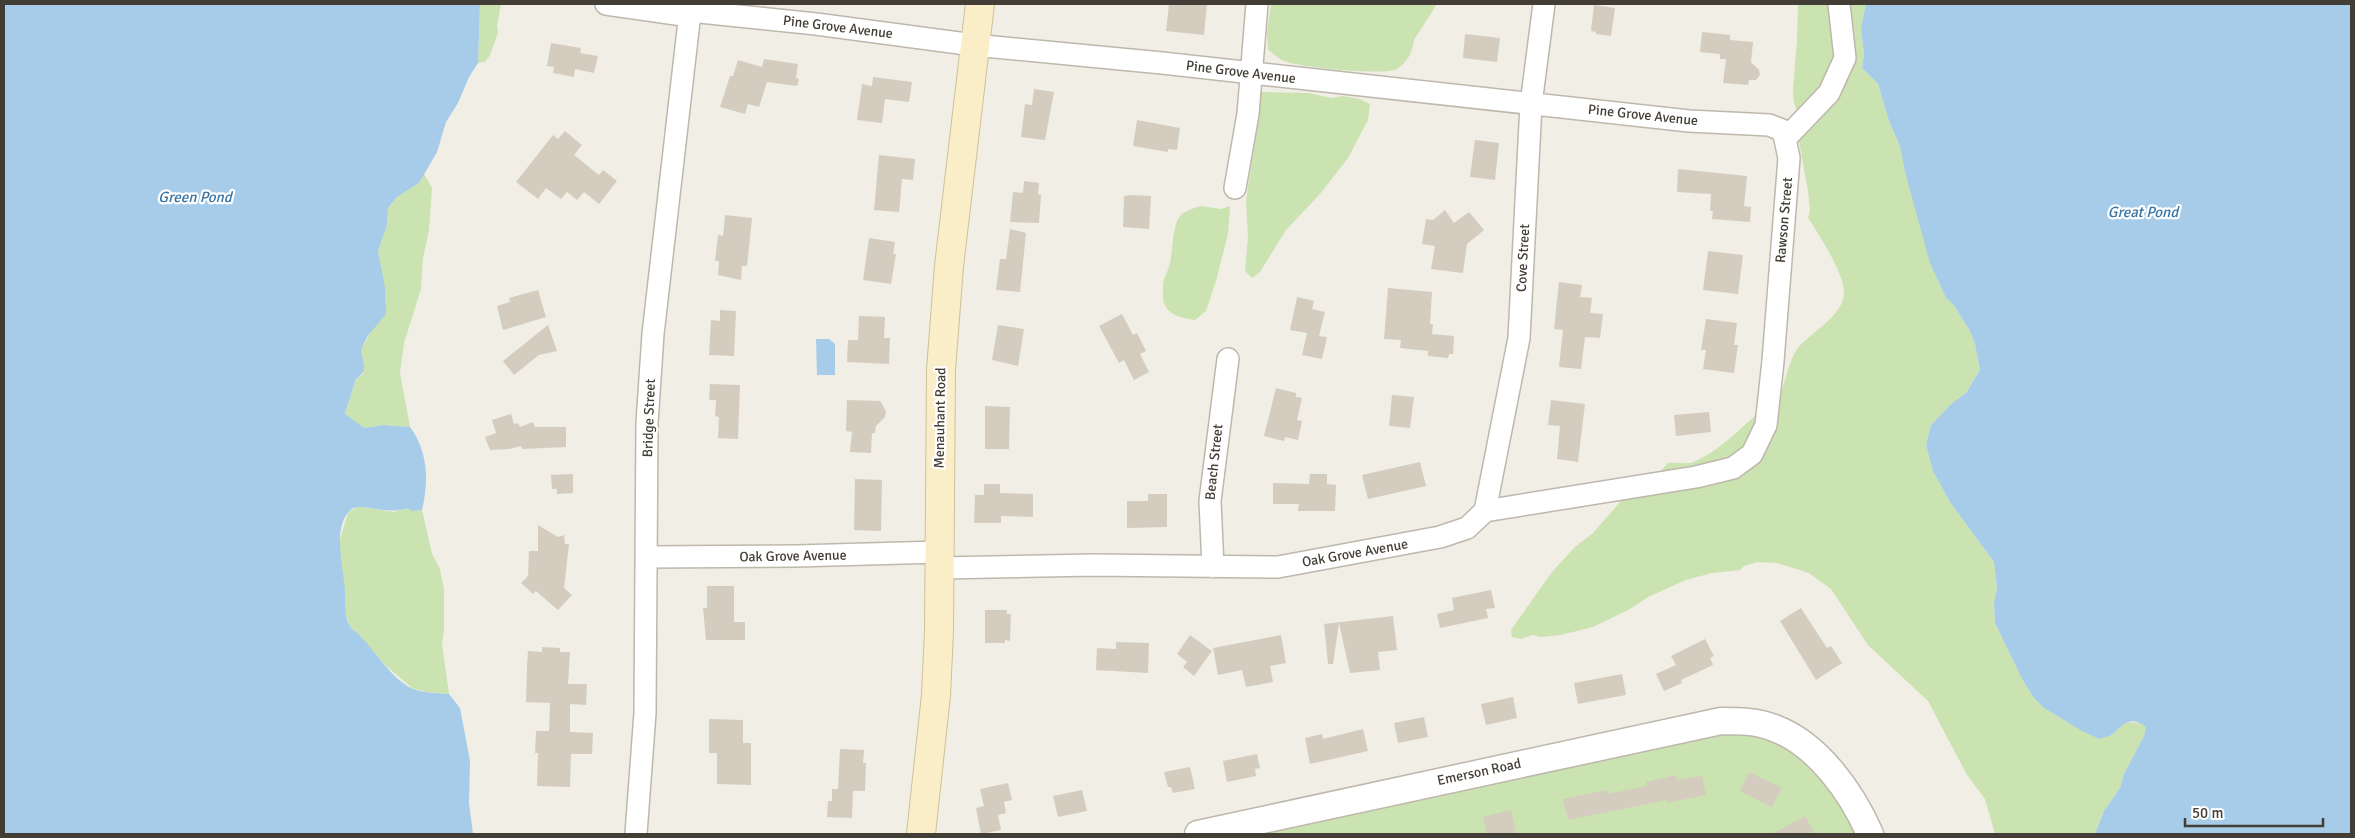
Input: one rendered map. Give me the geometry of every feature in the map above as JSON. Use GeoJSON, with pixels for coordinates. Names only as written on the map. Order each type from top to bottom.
{"type":"FeatureCollection","features":[{"type":"Feature","properties":{"kind":"main road","name":"Menauhant Road"},"geometry":{"type":"LineString","coordinates":[[921,834],[936,695],[940,560],[940,370],[949,266],[980,4]]}},
{"type":"Feature","properties":{"kind":"street"},"geometry":{"type":"LineString","coordinates":[[1236,188],[1248,114],[1257,4]]}},
{"type":"Feature","properties":{"kind":"street","name":"Cove Street"},"geometry":{"type":"LineString","coordinates":[[1485,511],[1519,338],[1531,104],[1544,4]]}},
{"type":"Feature","properties":{"kind":"street"},"geometry":{"type":"LineString","coordinates":[[1785,139],[1829,93],[1845,58],[1839,4]]}},
{"type":"Feature","properties":{"kind":"street","name":"Pine Grove Avenue"},"geometry":{"type":"LineString","coordinates":[[609,5],[691,10],[974,44],[1688,121],[1769,125],[1782,130],[1785,139]]}},
{"type":"Feature","properties":{"kind":"street","name":"Bridge Street"},"geometry":{"type":"LineString","coordinates":[[636,834],[644,713],[647,423],[653,334],[691,10]]}},
{"type":"Feature","properties":{"kind":"street","name":"Rawson Street"},"geometry":{"type":"LineString","coordinates":[[1485,511],[1696,477],[1733,468],[1752,454],[1766,426],[1773,361],[1789,158],[1785,139]]}},
{"type":"Feature","properties":{"kind":"street","name":"Beach Street"},"geometry":{"type":"LineString","coordinates":[[1213,567],[1210,501],[1228,359]]}},
{"type":"Feature","properties":{"kind":"street","name":"Oak Grove Avenue"},"geometry":{"type":"LineString","coordinates":[[646,557],[796,556],[1093,565],[1278,567],[1440,537],[1467,528],[1485,511]]}},
{"type":"Feature","properties":{"kind":"street","name":"Emerson Road"},"geometry":{"type":"LineString","coordinates":[[1198,834],[1690,726],[1721,721],[1761,724],[1776,729],[1799,741],[1817,757],[1848,795],[1870,834]]}},
{"type":"Feature","properties":{"kind":"green space"},"geometry":{"type":"Polygon","coordinates":[[[480,4],[501,4],[497,26],[498,33],[490,55],[485,62],[478,63],[480,4]]]}},
{"type":"Feature","properties":{"kind":"green space"},"geometry":{"type":"Polygon","coordinates":[[[1271,4],[1437,4],[1414,40],[1407,60],[1397,69],[1376,72],[1306,66],[1280,59],[1268,49],[1267,33],[1271,4]]]}},
{"type":"Feature","properties":{"kind":"green space"},"geometry":{"type":"Polygon","coordinates":[[[1798,4],[1866,4],[1861,27],[1864,54],[1862,68],[1878,84],[1889,121],[1900,146],[1905,172],[1936,276],[1946,298],[1953,304],[1970,331],[1975,344],[1980,370],[1966,393],[1951,404],[1931,425],[1926,445],[1933,471],[1950,502],[1994,562],[1997,588],[1994,602],[1995,623],[2022,679],[2034,698],[2044,708],[2099,739],[2128,723],[2134,722],[2146,727],[2144,736],[2124,774],[2120,788],[2104,811],[2095,834],[1995,834],[1985,799],[1967,775],[1928,701],[1868,645],[1831,589],[1809,573],[1777,563],[1757,562],[1744,566],[1740,570],[1712,573],[1686,580],[1648,597],[1630,609],[1593,627],[1561,635],[1541,637],[1533,635],[1521,639],[1512,637],[1511,630],[1552,572],[1575,547],[1593,533],[1621,501],[1656,476],[1668,463],[1691,463],[1711,453],[1776,400],[1798,348],[1832,317],[1842,302],[1843,286],[1836,266],[1808,218],[1810,211],[1808,191],[1796,125],[1797,112],[1793,89],[1798,4]]]}},
{"type":"Feature","properties":{"kind":"green space"},"geometry":{"type":"Polygon","coordinates":[[[1262,92],[1309,93],[1331,98],[1343,96],[1360,99],[1370,104],[1368,120],[1348,158],[1320,194],[1286,230],[1260,272],[1252,278],[1245,271],[1248,237],[1246,201],[1254,147],[1257,96],[1262,92]]]}},
{"type":"Feature","properties":{"kind":"green space"},"geometry":{"type":"Polygon","coordinates":[[[424,174],[432,188],[429,230],[423,258],[421,289],[404,343],[400,373],[410,427],[384,425],[364,428],[345,415],[356,379],[363,374],[361,350],[386,303],[378,251],[387,225],[388,208],[397,197],[419,183],[424,174]]]}},
{"type":"Feature","properties":{"kind":"green space"},"geometry":{"type":"Polygon","coordinates":[[[1201,206],[1221,209],[1230,206],[1228,234],[1216,281],[1206,311],[1195,320],[1176,315],[1167,308],[1164,304],[1163,284],[1170,263],[1178,220],[1184,213],[1201,206]]]}},
{"type":"Feature","properties":{"kind":"green space"},"geometry":{"type":"Polygon","coordinates":[[[358,506],[394,512],[407,508],[412,511],[422,510],[432,554],[440,569],[444,589],[442,644],[449,694],[427,692],[412,688],[384,664],[350,626],[345,613],[345,592],[338,546],[348,513],[358,506]]]}},
{"type":"Feature","properties":{"kind":"green space"},"geometry":{"type":"Polygon","coordinates":[[[1741,730],[1803,753],[1862,834],[1232,834],[1741,730]]]}},
{"type":"Feature","properties":{"kind":"water","name":"Green Pond"},"geometry":{"type":"Polygon","coordinates":[[[4,4],[480,4],[478,63],[446,122],[437,152],[419,183],[397,197],[388,208],[387,225],[378,251],[385,288],[386,314],[367,337],[361,350],[364,370],[356,379],[345,414],[364,428],[384,425],[410,427],[424,456],[426,489],[422,510],[412,511],[407,508],[392,511],[356,507],[345,516],[340,537],[345,610],[351,627],[403,683],[420,691],[449,694],[460,708],[470,761],[469,803],[473,834],[4,834],[4,4]]]}},
{"type":"Feature","properties":{"kind":"water","name":"Great Pond"},"geometry":{"type":"Polygon","coordinates":[[[1866,4],[2351,4],[2351,834],[2095,834],[2104,811],[2120,788],[2124,774],[2144,736],[2146,727],[2133,721],[2125,723],[2113,734],[2099,739],[2044,708],[2034,698],[2022,679],[1995,623],[1994,602],[1997,588],[1994,562],[1950,502],[1933,471],[1926,445],[1931,425],[1951,404],[1966,393],[1980,370],[1975,344],[1970,331],[1953,304],[1946,298],[1930,263],[1905,172],[1900,146],[1889,121],[1878,84],[1862,68],[1864,54],[1861,27],[1866,4]]]}},
{"type":"Feature","properties":{"kind":"water"},"geometry":{"type":"Polygon","coordinates":[[[816,339],[829,339],[835,344],[835,375],[817,375],[816,339]]]}},
{"type":"Feature","properties":{"kind":"building"},"geometry":{"type":"Polygon","coordinates":[[[1169,4],[1207,4],[1204,35],[1166,31],[1169,4]]]}},
{"type":"Feature","properties":{"kind":"building"},"geometry":{"type":"Polygon","coordinates":[[[1594,5],[1615,8],[1611,36],[1596,34],[1596,32],[1591,31],[1594,5]]]}},
{"type":"Feature","properties":{"kind":"building"},"geometry":{"type":"Polygon","coordinates":[[[1702,32],[1730,35],[1730,40],[1753,42],[1751,62],[1759,70],[1760,75],[1756,80],[1749,80],[1748,85],[1723,83],[1726,59],[1720,59],[1720,54],[1700,52],[1702,32]]]}},
{"type":"Feature","properties":{"kind":"building"},"geometry":{"type":"Polygon","coordinates":[[[1465,34],[1500,38],[1497,62],[1463,58],[1465,34]]]}},
{"type":"Feature","properties":{"kind":"building"},"geometry":{"type":"Polygon","coordinates":[[[551,43],[581,48],[580,53],[598,56],[594,73],[575,69],[574,77],[553,73],[554,67],[547,66],[551,43]]]}},
{"type":"Feature","properties":{"kind":"building"},"geometry":{"type":"Polygon","coordinates":[[[764,59],[798,64],[796,78],[799,79],[797,86],[767,82],[759,107],[748,104],[745,114],[720,107],[730,76],[733,76],[738,60],[762,67],[764,59]]]}},
{"type":"Feature","properties":{"kind":"building"},"geometry":{"type":"Polygon","coordinates":[[[873,77],[912,82],[909,102],[885,99],[882,123],[857,120],[862,84],[872,86],[873,77]]]}},
{"type":"Feature","properties":{"kind":"building"},"geometry":{"type":"Polygon","coordinates":[[[1034,89],[1054,92],[1045,140],[1021,137],[1025,104],[1032,105],[1034,89]]]}},
{"type":"Feature","properties":{"kind":"building"},"geometry":{"type":"Polygon","coordinates":[[[1137,120],[1180,128],[1177,150],[1168,149],[1168,152],[1133,146],[1137,120]]]}},
{"type":"Feature","properties":{"kind":"building"},"geometry":{"type":"Polygon","coordinates":[[[565,131],[582,145],[574,155],[599,175],[603,170],[617,181],[599,204],[584,192],[577,200],[567,192],[561,199],[546,188],[538,199],[516,182],[553,135],[558,139],[565,131]]]}},
{"type":"Feature","properties":{"kind":"building"},"geometry":{"type":"Polygon","coordinates":[[[1475,140],[1499,143],[1495,180],[1470,177],[1475,140]]]}},
{"type":"Feature","properties":{"kind":"building"},"geometry":{"type":"Polygon","coordinates":[[[879,155],[915,159],[913,180],[902,179],[899,212],[874,210],[879,155]]]}},
{"type":"Feature","properties":{"kind":"building"},"geometry":{"type":"Polygon","coordinates":[[[1678,169],[1747,176],[1744,206],[1751,207],[1750,222],[1712,219],[1713,211],[1710,211],[1711,194],[1677,192],[1678,169]]]}},
{"type":"Feature","properties":{"kind":"building"},"geometry":{"type":"Polygon","coordinates":[[[1024,181],[1039,183],[1038,194],[1041,195],[1039,223],[1010,222],[1013,192],[1023,193],[1024,181]]]}},
{"type":"Feature","properties":{"kind":"building"},"geometry":{"type":"Polygon","coordinates":[[[1124,196],[1151,196],[1149,229],[1123,227],[1124,196]]]}},
{"type":"Feature","properties":{"kind":"building"},"geometry":{"type":"Polygon","coordinates":[[[1445,210],[1454,223],[1469,212],[1484,230],[1467,244],[1463,273],[1431,269],[1435,246],[1422,244],[1426,219],[1433,220],[1445,210]]]}},
{"type":"Feature","properties":{"kind":"building"},"geometry":{"type":"Polygon","coordinates":[[[725,215],[752,218],[747,266],[742,266],[741,280],[718,275],[719,261],[715,261],[718,235],[723,236],[725,215]]]}},
{"type":"Feature","properties":{"kind":"building"},"geometry":{"type":"Polygon","coordinates":[[[1010,229],[1026,233],[1020,292],[996,290],[1000,259],[1006,259],[1010,229]]]}},
{"type":"Feature","properties":{"kind":"building"},"geometry":{"type":"Polygon","coordinates":[[[869,238],[895,242],[893,254],[896,254],[891,284],[863,280],[869,238]]]}},
{"type":"Feature","properties":{"kind":"building"},"geometry":{"type":"Polygon","coordinates":[[[1708,251],[1743,255],[1738,294],[1703,290],[1708,251]]]}},
{"type":"Feature","properties":{"kind":"building"},"geometry":{"type":"Polygon","coordinates":[[[1559,282],[1582,285],[1580,297],[1592,298],[1590,313],[1603,314],[1600,338],[1585,337],[1581,369],[1559,367],[1563,330],[1554,329],[1559,282]]]}},
{"type":"Feature","properties":{"kind":"building"},"geometry":{"type":"Polygon","coordinates":[[[1388,288],[1432,292],[1430,324],[1433,324],[1432,334],[1454,336],[1453,354],[1449,354],[1448,358],[1428,356],[1428,351],[1400,348],[1401,340],[1384,339],[1388,288]]]}},
{"type":"Feature","properties":{"kind":"building"},"geometry":{"type":"Polygon","coordinates":[[[538,290],[546,317],[503,330],[497,306],[510,302],[509,298],[538,290]]]}},
{"type":"Feature","properties":{"kind":"building"},"geometry":{"type":"Polygon","coordinates":[[[1297,297],[1314,301],[1312,309],[1325,312],[1319,336],[1327,337],[1322,359],[1302,355],[1307,333],[1290,330],[1297,297]]]}},
{"type":"Feature","properties":{"kind":"building"},"geometry":{"type":"Polygon","coordinates":[[[720,310],[736,311],[734,356],[709,355],[711,320],[720,321],[720,310]]]}},
{"type":"Feature","properties":{"kind":"building"},"geometry":{"type":"Polygon","coordinates":[[[1122,314],[1133,335],[1137,333],[1146,351],[1140,354],[1149,372],[1134,380],[1124,360],[1119,363],[1099,326],[1122,314]]]}},
{"type":"Feature","properties":{"kind":"building"},"geometry":{"type":"Polygon","coordinates":[[[859,316],[885,317],[884,338],[890,338],[889,364],[847,362],[848,340],[858,340],[859,316]]]}},
{"type":"Feature","properties":{"kind":"building"},"geometry":{"type":"Polygon","coordinates":[[[1706,319],[1737,323],[1734,345],[1738,345],[1734,373],[1703,369],[1706,350],[1701,350],[1706,319]]]}},
{"type":"Feature","properties":{"kind":"building"},"geometry":{"type":"Polygon","coordinates":[[[548,325],[557,351],[539,355],[514,375],[503,361],[548,325]]]}},
{"type":"Feature","properties":{"kind":"building"},"geometry":{"type":"Polygon","coordinates":[[[998,325],[1024,329],[1018,366],[992,360],[998,325]]]}},
{"type":"Feature","properties":{"kind":"building"},"geometry":{"type":"Polygon","coordinates":[[[710,384],[740,385],[738,439],[718,438],[719,417],[715,416],[716,400],[709,400],[710,384]]]}},
{"type":"Feature","properties":{"kind":"building"},"geometry":{"type":"Polygon","coordinates":[[[1276,388],[1296,393],[1296,397],[1302,398],[1297,420],[1302,421],[1298,440],[1285,437],[1284,441],[1264,436],[1276,388]]]}},
{"type":"Feature","properties":{"kind":"building"},"geometry":{"type":"Polygon","coordinates":[[[1392,395],[1414,397],[1410,428],[1389,426],[1392,395]]]}},
{"type":"Feature","properties":{"kind":"building"},"geometry":{"type":"Polygon","coordinates":[[[847,400],[880,401],[886,411],[885,417],[876,426],[875,433],[872,433],[871,453],[850,452],[852,432],[846,431],[847,400]]]}},
{"type":"Feature","properties":{"kind":"building"},"geometry":{"type":"Polygon","coordinates":[[[1551,400],[1585,404],[1578,462],[1557,459],[1560,426],[1548,425],[1551,400]]]}},
{"type":"Feature","properties":{"kind":"building"},"geometry":{"type":"Polygon","coordinates":[[[985,406],[1010,407],[1009,449],[985,449],[985,406]]]}},
{"type":"Feature","properties":{"kind":"building"},"geometry":{"type":"Polygon","coordinates":[[[1709,412],[1711,432],[1676,436],[1674,415],[1709,412]]]}},
{"type":"Feature","properties":{"kind":"building"},"geometry":{"type":"Polygon","coordinates":[[[511,414],[514,424],[518,423],[520,427],[533,422],[535,427],[566,427],[566,447],[522,449],[521,446],[490,450],[485,437],[496,433],[492,420],[511,414]]]}},
{"type":"Feature","properties":{"kind":"building"},"geometry":{"type":"Polygon","coordinates":[[[1420,462],[1426,486],[1368,499],[1362,475],[1420,462]]]}},
{"type":"Feature","properties":{"kind":"building"},"geometry":{"type":"Polygon","coordinates":[[[573,474],[573,493],[557,494],[557,489],[552,489],[551,475],[573,474]]]}},
{"type":"Feature","properties":{"kind":"building"},"geometry":{"type":"Polygon","coordinates":[[[1310,474],[1327,474],[1327,484],[1336,485],[1335,511],[1298,511],[1299,504],[1273,504],[1273,483],[1309,484],[1310,474]]]}},
{"type":"Feature","properties":{"kind":"building"},"geometry":{"type":"Polygon","coordinates":[[[855,479],[882,480],[881,531],[854,530],[855,479]]]}},
{"type":"Feature","properties":{"kind":"building"},"geometry":{"type":"Polygon","coordinates":[[[984,484],[1000,484],[1000,493],[1033,494],[1033,517],[1001,516],[1001,523],[974,523],[975,495],[984,495],[984,484]]]}},
{"type":"Feature","properties":{"kind":"building"},"geometry":{"type":"Polygon","coordinates":[[[1148,494],[1167,494],[1167,527],[1127,528],[1127,501],[1148,501],[1148,494]]]}},
{"type":"Feature","properties":{"kind":"building"},"geometry":{"type":"Polygon","coordinates":[[[538,525],[558,537],[564,535],[565,544],[569,544],[564,588],[572,595],[558,610],[536,591],[533,594],[521,583],[528,576],[529,551],[538,551],[538,525]]]}},
{"type":"Feature","properties":{"kind":"building"},"geometry":{"type":"Polygon","coordinates":[[[707,586],[734,586],[734,622],[745,622],[745,640],[706,640],[703,608],[707,608],[707,586]]]}},
{"type":"Feature","properties":{"kind":"building"},"geometry":{"type":"Polygon","coordinates":[[[1491,590],[1495,608],[1486,609],[1488,618],[1440,628],[1437,614],[1454,610],[1452,598],[1491,590]]]}},
{"type":"Feature","properties":{"kind":"building"},"geometry":{"type":"Polygon","coordinates":[[[1801,608],[1827,648],[1831,646],[1842,663],[1816,680],[1780,621],[1801,608]]]}},
{"type":"Feature","properties":{"kind":"building"},"geometry":{"type":"Polygon","coordinates":[[[985,610],[1007,610],[1007,614],[1011,614],[1010,641],[1005,640],[1005,643],[985,643],[985,610]]]}},
{"type":"Feature","properties":{"kind":"building"},"geometry":{"type":"Polygon","coordinates":[[[1393,616],[1397,650],[1378,652],[1380,670],[1350,673],[1339,623],[1333,664],[1328,664],[1324,624],[1393,616]]]}},
{"type":"Feature","properties":{"kind":"building"},"geometry":{"type":"Polygon","coordinates":[[[1190,635],[1212,651],[1194,676],[1183,667],[1187,662],[1177,654],[1190,635]]]}},
{"type":"Feature","properties":{"kind":"building"},"geometry":{"type":"Polygon","coordinates":[[[1281,635],[1286,663],[1270,666],[1273,682],[1246,687],[1242,670],[1218,675],[1213,648],[1281,635]]]}},
{"type":"Feature","properties":{"kind":"building"},"geometry":{"type":"Polygon","coordinates":[[[1705,639],[1714,656],[1710,658],[1713,665],[1681,680],[1682,683],[1664,691],[1656,674],[1676,665],[1671,656],[1705,639]]]}},
{"type":"Feature","properties":{"kind":"building"},"geometry":{"type":"Polygon","coordinates":[[[1116,642],[1149,643],[1148,673],[1096,670],[1097,648],[1116,649],[1116,642]]]}},
{"type":"Feature","properties":{"kind":"building"},"geometry":{"type":"Polygon","coordinates":[[[542,647],[560,648],[560,652],[570,652],[568,684],[587,684],[586,705],[570,704],[570,732],[593,733],[592,754],[571,754],[570,787],[537,786],[538,753],[535,753],[536,731],[549,731],[550,703],[526,702],[527,666],[528,651],[542,652],[542,647]]]}},
{"type":"Feature","properties":{"kind":"building"},"geometry":{"type":"Polygon","coordinates":[[[1622,674],[1626,695],[1578,704],[1574,683],[1622,674]]]}},
{"type":"Feature","properties":{"kind":"building"},"geometry":{"type":"Polygon","coordinates":[[[1513,697],[1517,718],[1486,725],[1481,704],[1513,697]]]}},
{"type":"Feature","properties":{"kind":"building"},"geometry":{"type":"Polygon","coordinates":[[[1424,717],[1428,737],[1398,743],[1394,723],[1424,717]]]}},
{"type":"Feature","properties":{"kind":"building"},"geometry":{"type":"Polygon","coordinates":[[[709,719],[743,720],[743,743],[751,743],[751,785],[717,784],[717,753],[709,753],[709,719]]]}},
{"type":"Feature","properties":{"kind":"building"},"geometry":{"type":"Polygon","coordinates":[[[1363,729],[1368,751],[1310,764],[1305,738],[1322,734],[1323,739],[1363,729]]]}},
{"type":"Feature","properties":{"kind":"building"},"geometry":{"type":"Polygon","coordinates":[[[840,749],[864,750],[863,763],[866,763],[865,791],[853,791],[852,818],[827,817],[828,801],[832,801],[832,789],[838,789],[840,749]]]}},
{"type":"Feature","properties":{"kind":"building"},"geometry":{"type":"Polygon","coordinates":[[[1257,754],[1260,768],[1255,769],[1256,776],[1227,782],[1223,761],[1257,754]]]}},
{"type":"Feature","properties":{"kind":"building"},"geometry":{"type":"Polygon","coordinates":[[[1190,767],[1195,789],[1173,793],[1171,787],[1168,787],[1164,772],[1190,767]]]}},
{"type":"Feature","properties":{"kind":"building"},"geometry":{"type":"Polygon","coordinates":[[[1749,772],[1782,788],[1772,807],[1740,791],[1749,772]]]}},
{"type":"Feature","properties":{"kind":"building"},"geometry":{"type":"Polygon","coordinates":[[[1676,775],[1677,780],[1702,776],[1706,795],[1667,803],[1667,800],[1568,820],[1563,799],[1607,790],[1608,794],[1647,786],[1646,782],[1676,775]]]}},
{"type":"Feature","properties":{"kind":"building"},"geometry":{"type":"Polygon","coordinates":[[[1008,783],[1012,800],[1004,802],[1006,813],[998,815],[1001,830],[981,834],[976,808],[984,806],[980,789],[1008,783]]]}},
{"type":"Feature","properties":{"kind":"building"},"geometry":{"type":"Polygon","coordinates":[[[1082,790],[1087,811],[1058,817],[1053,796],[1082,790]]]}},
{"type":"Feature","properties":{"kind":"building"},"geometry":{"type":"Polygon","coordinates":[[[1511,810],[1516,834],[1487,834],[1483,817],[1511,810]]]}},
{"type":"Feature","properties":{"kind":"building"},"geometry":{"type":"Polygon","coordinates":[[[1805,816],[1815,834],[1772,834],[1805,816]]]}}]}
